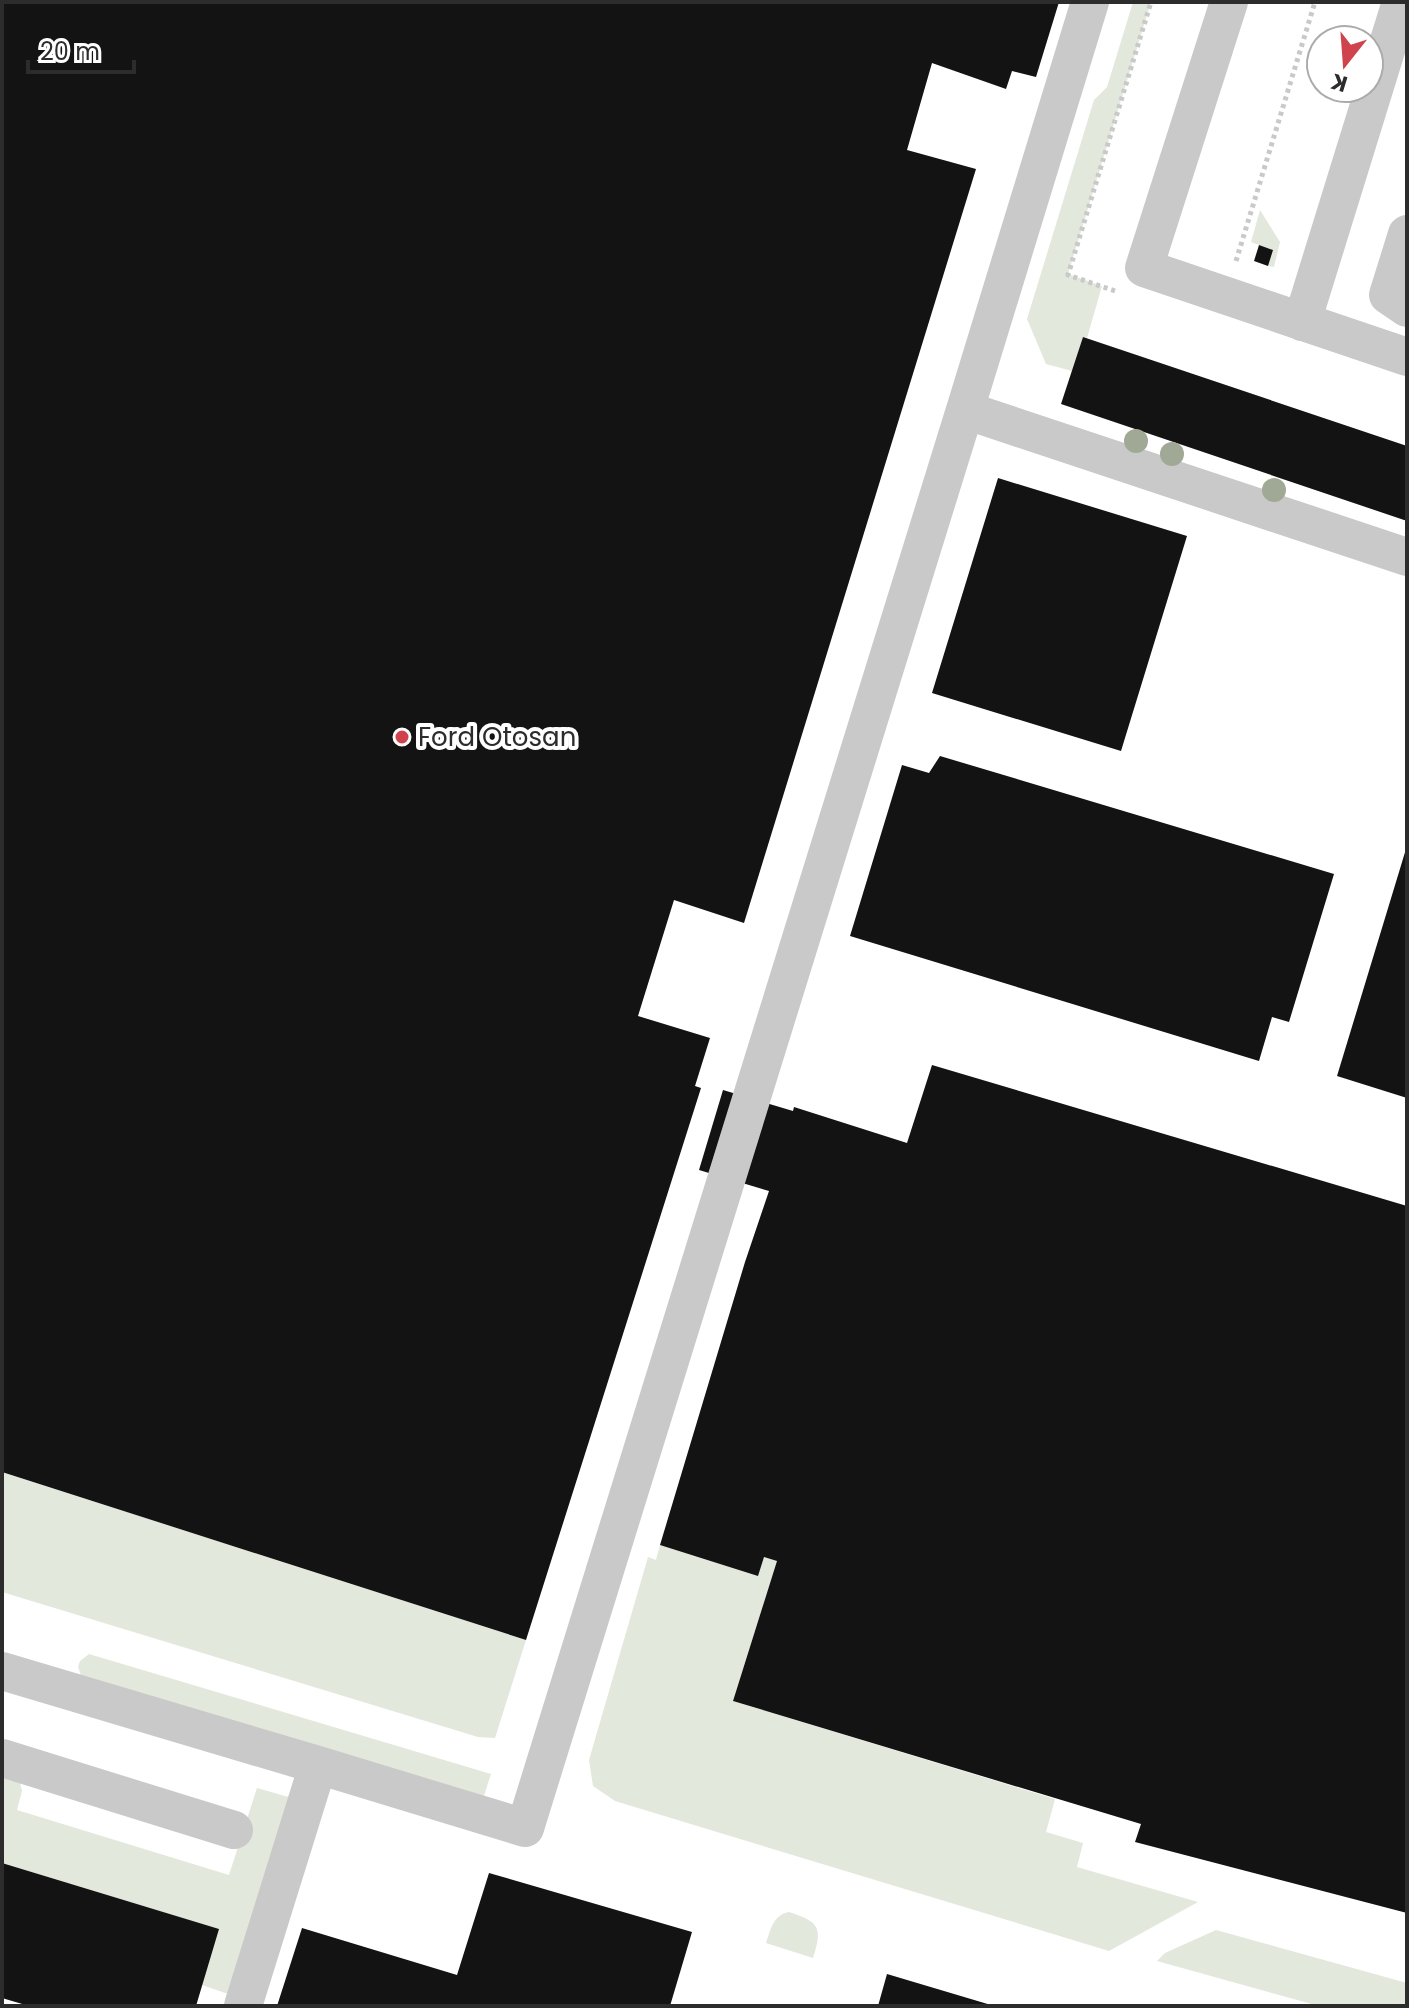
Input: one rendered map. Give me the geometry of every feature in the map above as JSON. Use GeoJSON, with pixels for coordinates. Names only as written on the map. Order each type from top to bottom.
{"type":"FeatureCollection","features":[{"type":"Feature","properties":{"kind":"street"},"geometry":{"type":"LineString","coordinates":[[3,1673],[525,1828],[1090,2]]}},
{"type":"Feature","properties":{"kind":"street"},"geometry":{"type":"LineString","coordinates":[[1229,2],[1144,268],[1407,357]]}},
{"type":"Feature","properties":{"kind":"street"},"geometry":{"type":"LineString","coordinates":[[1302,322],[1401,2]]}},
{"type":"Feature","properties":{"kind":"street"},"geometry":{"type":"LineString","coordinates":[[1407,234],[1388,295],[1407,308]]}},
{"type":"Feature","properties":{"kind":"street"},"geometry":{"type":"LineString","coordinates":[[965,410],[1407,557]]}},
{"type":"Feature","properties":{"kind":"street"},"geometry":{"type":"LineString","coordinates":[[2,1758],[234,1830]]}},
{"type":"Feature","properties":{"kind":"street"},"geometry":{"type":"LineString","coordinates":[[243,2006],[318,1765]]}},
{"type":"Feature","properties":{"kind":"path"},"geometry":{"type":"LineString","coordinates":[[1225,296],[1315,2]]}},
{"type":"Feature","properties":{"kind":"shaded area"},"geometry":{"type":"Polygon","coordinates":[[[1133,2],[1151,2],[1068,274],[1102,286],[1087,338],[1083,337],[1072,371],[1046,364],[1027,319],[1094,100],[1107,87],[1133,2]]]}},
{"type":"Feature","properties":{"kind":"shaded area"},"geometry":{"type":"Polygon","coordinates":[[[1260,210],[1280,242],[1274,267],[1268,266],[1272,250],[1251,242],[1260,210]]]}},
{"type":"Feature","properties":{"kind":"shaded area"},"geometry":{"type":"Polygon","coordinates":[[[2,1472],[526,1640],[495,1738],[478,1737],[2,1592],[2,1472]]]}},
{"type":"Feature","properties":{"kind":"shaded area"},"geometry":{"type":"Polygon","coordinates":[[[660,1545],[777,1561],[733,1701],[1055,1799],[1046,1832],[1083,1843],[1077,1867],[1198,1902],[1109,1951],[615,1801],[593,1786],[589,1760],[648,1557],[656,1560],[660,1545]]]}},
{"type":"Feature","properties":{"kind":"shaded area"},"geometry":{"type":"Polygon","coordinates":[[[89,1654],[491,1774],[482,1802],[82,1678],[78,1667],[89,1654]]]}},
{"type":"Feature","properties":{"kind":"shaded area"},"geometry":{"type":"Polygon","coordinates":[[[2,1778],[20,1783],[22,1791],[17,1810],[229,1875],[257,1788],[292,1798],[231,1995],[202,1985],[218,1929],[2,1863],[2,1778]]]}},
{"type":"Feature","properties":{"kind":"shaded area"},"geometry":{"type":"Polygon","coordinates":[[[789,1912],[807,1919],[816,1927],[818,1939],[813,1958],[766,1943],[776,1919],[789,1912]]]}},
{"type":"Feature","properties":{"kind":"shaded area"},"geometry":{"type":"Polygon","coordinates":[[[1216,1930],[1407,1983],[1407,2006],[1319,2006],[1157,1961],[1165,1953],[1216,1930]]]}},
{"type":"Feature","properties":{"kind":"building","name":"Ford Otosan"},"geometry":{"type":"Polygon","coordinates":[[[2,2],[1059,2],[1036,77],[1012,71],[1006,89],[932,63],[907,150],[976,169],[744,923],[674,900],[638,1016],[710,1038],[695,1086],[701,1088],[526,1640],[2,1472],[2,2]]]}},
{"type":"Feature","properties":{"kind":"building"},"geometry":{"type":"Polygon","coordinates":[[[1259,245],[1273,250],[1268,266],[1254,261],[1259,245]]]}},
{"type":"Feature","properties":{"kind":"building"},"geometry":{"type":"Polygon","coordinates":[[[1083,337],[1407,446],[1407,521],[1061,404],[1083,337]]]}},
{"type":"Feature","properties":{"kind":"building"},"geometry":{"type":"Polygon","coordinates":[[[998,478],[1187,536],[1121,751],[932,693],[998,478]]]}},
{"type":"Feature","properties":{"kind":"building"},"geometry":{"type":"Polygon","coordinates":[[[940,756],[1334,874],[1289,1022],[1272,1017],[1259,1061],[850,936],[902,765],[929,773],[940,756]]]}},
{"type":"Feature","properties":{"kind":"building"},"geometry":{"type":"Polygon","coordinates":[[[1407,849],[1407,1098],[1337,1076],[1407,849]]]}},
{"type":"Feature","properties":{"kind":"building"},"geometry":{"type":"Polygon","coordinates":[[[932,1065],[1407,1206],[1407,1913],[1135,1842],[1141,1824],[733,1701],[777,1561],[764,1557],[758,1576],[660,1545],[769,1191],[699,1170],[723,1090],[793,1111],[794,1107],[907,1143],[932,1065]]]}},
{"type":"Feature","properties":{"kind":"building"},"geometry":{"type":"Polygon","coordinates":[[[2,1863],[219,1929],[196,2006],[29,2006],[2,1998],[2,1863]]]}},
{"type":"Feature","properties":{"kind":"building"},"geometry":{"type":"Polygon","coordinates":[[[489,1873],[692,1932],[670,2006],[277,2006],[302,1928],[457,1975],[489,1873]]]}},
{"type":"Feature","properties":{"kind":"building"},"geometry":{"type":"Polygon","coordinates":[[[887,1974],[991,2005],[878,2006],[887,1974]]]}},
{"type":"Feature","properties":{"kind":"place","name":"Ford Otosan"},"geometry":{"type":"Point","coordinates":[402,737]}}]}
